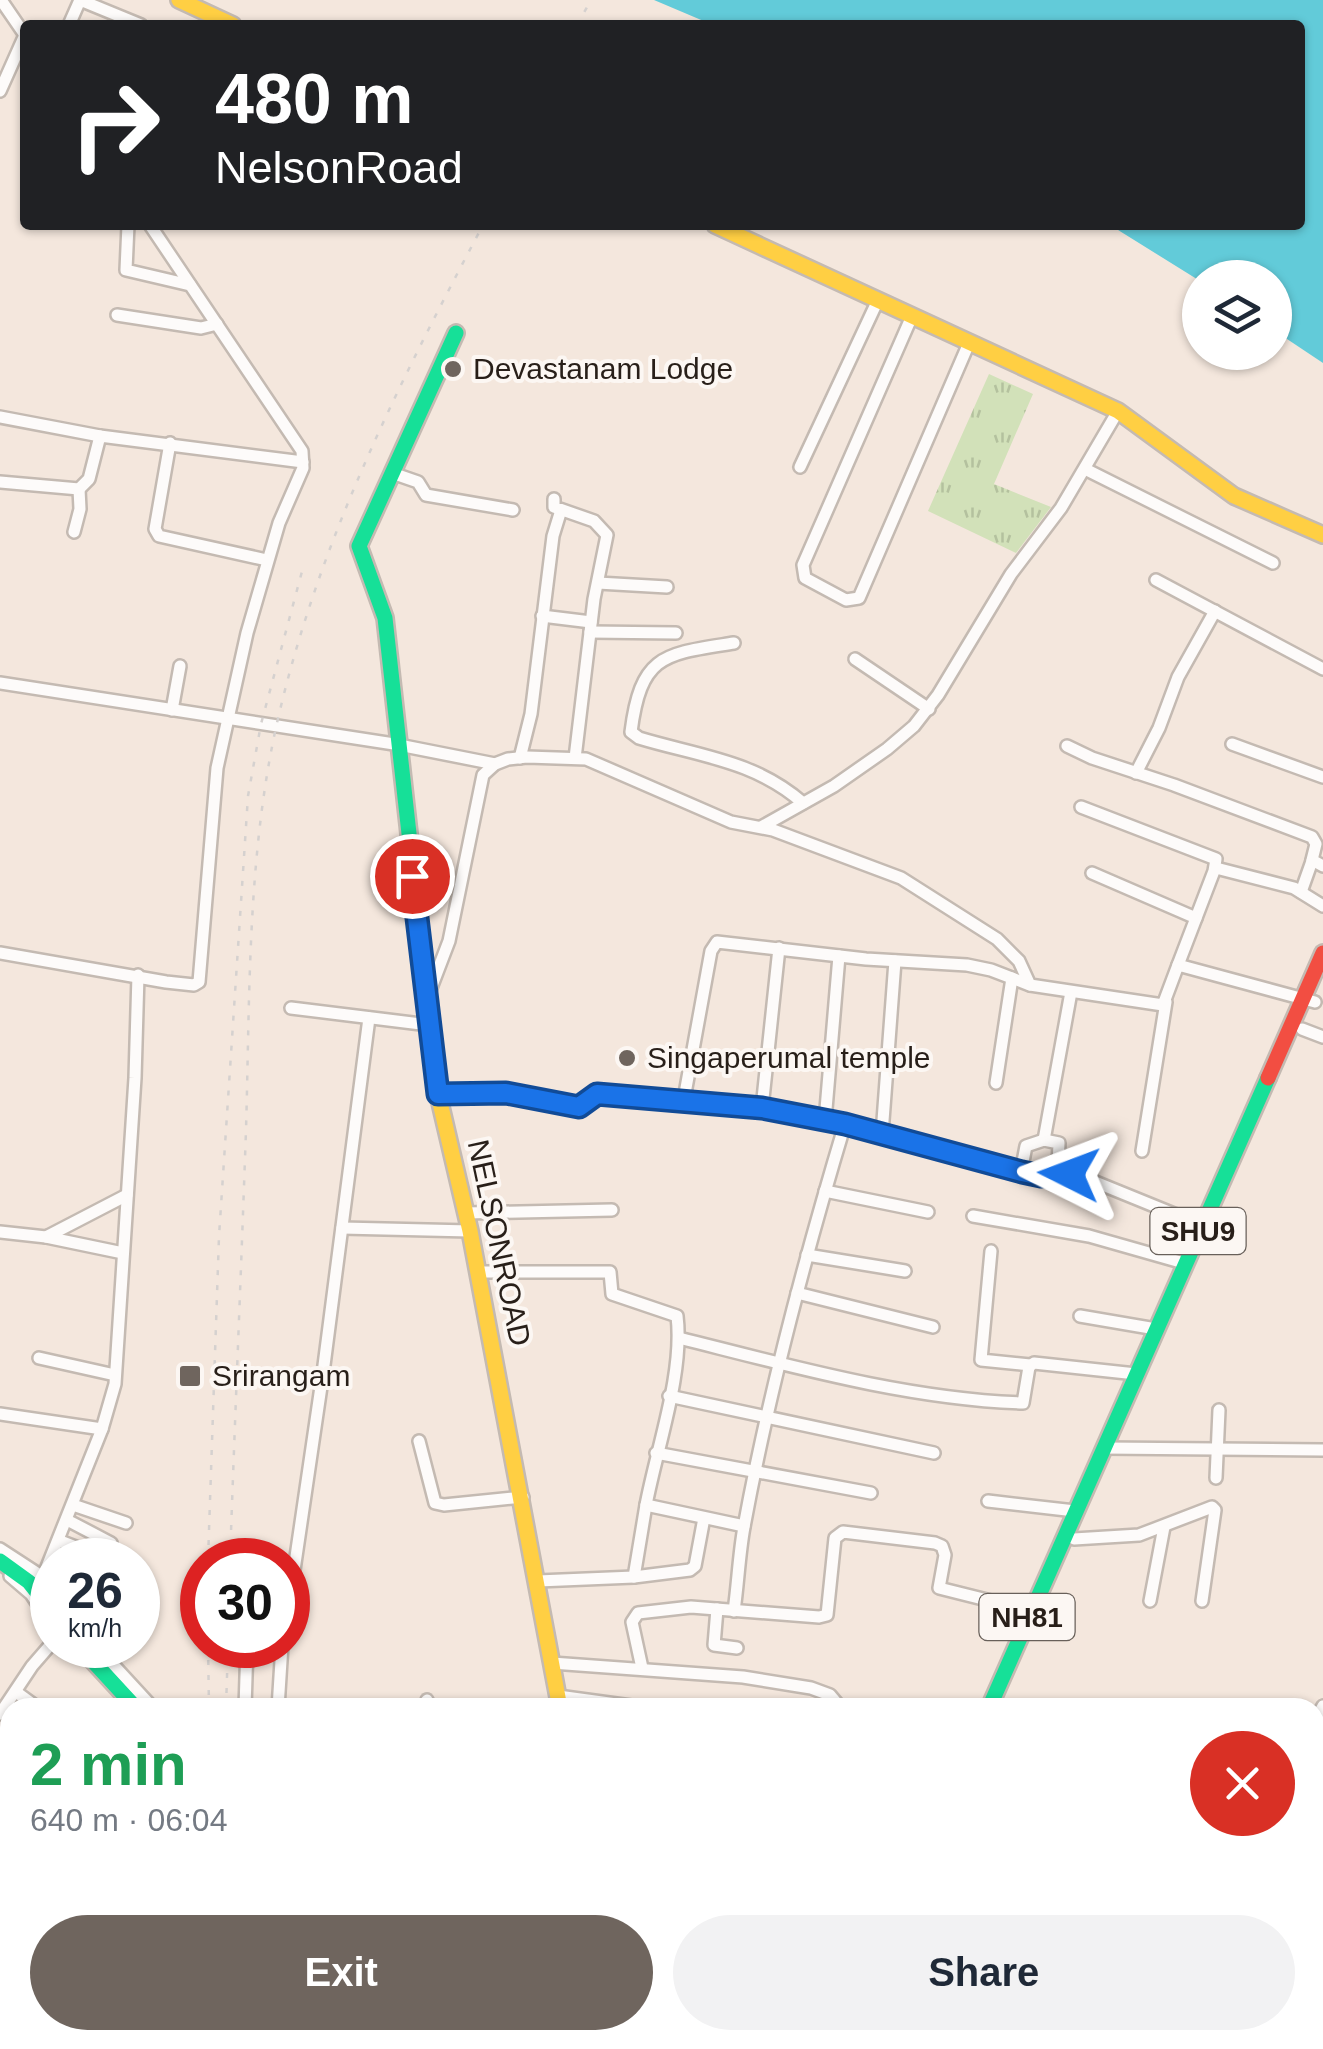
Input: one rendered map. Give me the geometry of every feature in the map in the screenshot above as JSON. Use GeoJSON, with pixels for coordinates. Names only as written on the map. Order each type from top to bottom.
{"type":"FeatureCollection","features":[{"type":"Feature","properties":{"kind":"main road"},"geometry":{"type":"LineString","coordinates":[[180,0],[222,20]]}},
{"type":"Feature","properties":{"kind":"main road"},"geometry":{"type":"LineString","coordinates":[[726,230],[1118,411],[1234,496],[1323,535]]}},
{"type":"Feature","properties":{"kind":"main road","name":"NELSONROAD"},"geometry":{"type":"LineString","coordinates":[[456,333],[360,548],[385,618],[438,1094],[479,1272],[558,1698]]}},
{"type":"Feature","properties":{"kind":"main road","name":"SHU9"},"geometry":{"type":"LineString","coordinates":[[1076,1525],[1302,1029],[1323,953]]}},
{"type":"Feature","properties":{"kind":"main road","name":"SHU9"},"geometry":{"type":"LineString","coordinates":[[1110,1448],[1136,1374],[1201,1225],[1308,1000],[1323,984]]}},
{"type":"Feature","properties":{"kind":"main road","name":"NH81"},"geometry":{"type":"LineString","coordinates":[[993,1698],[1076,1525]]}},
{"type":"Feature","properties":{"kind":"main road"},"geometry":{"type":"LineString","coordinates":[[0,1565],[30,1583]]}},
{"type":"Feature","properties":{"kind":"main road"},"geometry":{"type":"LineString","coordinates":[[1005,1698],[1035,1612]]}},
{"type":"Feature","properties":{"kind":"main road"},"geometry":{"type":"LineString","coordinates":[[99,1668],[127,1698]]}},
{"type":"Feature","properties":{"kind":"street"},"geometry":{"type":"LineString","coordinates":[[1,0],[20,28]]}},
{"type":"Feature","properties":{"kind":"street"},"geometry":{"type":"LineString","coordinates":[[72,20],[80,0],[128,20]]}},
{"type":"Feature","properties":{"kind":"street"},"geometry":{"type":"LineString","coordinates":[[0,90],[20,46]]}},
{"type":"Feature","properties":{"kind":"street"},"geometry":{"type":"LineString","coordinates":[[128,230],[126,270],[190,285]]}},
{"type":"Feature","properties":{"kind":"street"},"geometry":{"type":"LineString","coordinates":[[0,953],[184,984],[199,982],[217,768],[267,560],[302,462],[302,451],[153,230]]}},
{"type":"Feature","properties":{"kind":"street"},"geometry":{"type":"LineString","coordinates":[[800,467],[878,300]]}},
{"type":"Feature","properties":{"kind":"street"},"geometry":{"type":"LineString","coordinates":[[117,315],[201,328],[217,324]]}},
{"type":"Feature","properties":{"kind":"street"},"geometry":{"type":"LineString","coordinates":[[912,316],[803,565],[805,578],[846,600],[859,598],[969,342]]}},
{"type":"Feature","properties":{"kind":"street"},"geometry":{"type":"LineString","coordinates":[[761,827],[887,749],[929,708],[1011,574],[1061,508],[1118,411]]}},
{"type":"Feature","properties":{"kind":"street"},"geometry":{"type":"LineString","coordinates":[[0,417],[100,436],[302,462]]}},
{"type":"Feature","properties":{"kind":"street"},"geometry":{"type":"LineString","coordinates":[[74,532],[80,508],[79,490],[88,479],[100,436]]}},
{"type":"Feature","properties":{"kind":"street"},"geometry":{"type":"LineString","coordinates":[[170,443],[156,529],[159,536],[267,560]]}},
{"type":"Feature","properties":{"kind":"street"},"geometry":{"type":"LineString","coordinates":[[1085,469],[1273,563]]}},
{"type":"Feature","properties":{"kind":"street"},"geometry":{"type":"LineString","coordinates":[[392,473],[418,482],[426,495],[512,510]]}},
{"type":"Feature","properties":{"kind":"street"},"geometry":{"type":"LineString","coordinates":[[0,482],[79,490]]}},
{"type":"Feature","properties":{"kind":"street"},"geometry":{"type":"LineString","coordinates":[[520,758],[531,714],[558,504],[604,528],[607,534],[575,758]]}},
{"type":"Feature","properties":{"kind":"street"},"geometry":{"type":"LineString","coordinates":[[1156,580],[1323,670]]}},
{"type":"Feature","properties":{"kind":"street"},"geometry":{"type":"LineString","coordinates":[[598,583],[666,587]]}},
{"type":"Feature","properties":{"kind":"street"},"geometry":{"type":"LineString","coordinates":[[1136,773],[1159,728],[1178,677],[1215,611]]}},
{"type":"Feature","properties":{"kind":"street"},"geometry":{"type":"LineString","coordinates":[[542,616],[591,627],[676,633]]}},
{"type":"Feature","properties":{"kind":"street"},"geometry":{"type":"LineString","coordinates":[[734,643],[674,653],[652,667],[643,682],[631,732],[639,738],[703,753],[772,778],[803,803]]}},
{"type":"Feature","properties":{"kind":"street"},"geometry":{"type":"LineString","coordinates":[[855,659],[929,708]]}},
{"type":"Feature","properties":{"kind":"street"},"geometry":{"type":"LineString","coordinates":[[172,710],[180,666]]}},
{"type":"Feature","properties":{"kind":"street"},"geometry":{"type":"LineString","coordinates":[[1,687],[398,745],[496,764],[520,758],[575,758],[598,763],[731,822],[761,827],[914,884],[997,939],[1019,961],[1030,985]]}},
{"type":"Feature","properties":{"kind":"street"},"geometry":{"type":"LineString","coordinates":[[1232,744],[1323,777]]}},
{"type":"Feature","properties":{"kind":"street"},"geometry":{"type":"LineString","coordinates":[[1067,746],[1312,838],[1318,864],[1300,892]]}},
{"type":"Feature","properties":{"kind":"street"},"geometry":{"type":"LineString","coordinates":[[425,1000],[449,941],[483,775],[496,764]]}},
{"type":"Feature","properties":{"kind":"street"},"geometry":{"type":"LineString","coordinates":[[1080,808],[1213,856],[1217,862],[1172,972],[1142,1151]]}},
{"type":"Feature","properties":{"kind":"street"},"geometry":{"type":"LineString","coordinates":[[1216,868],[1300,892],[1323,906]]}},
{"type":"Feature","properties":{"kind":"street"},"geometry":{"type":"LineString","coordinates":[[1092,873],[1196,918]]}},
{"type":"Feature","properties":{"kind":"street"},"geometry":{"type":"LineString","coordinates":[[684,1099],[714,944],[720,941],[839,956],[967,965],[1030,985],[1160,1006],[1166,1002]]}},
{"type":"Feature","properties":{"kind":"street"},"geometry":{"type":"LineString","coordinates":[[762,1108],[780,948]]}},
{"type":"Feature","properties":{"kind":"street"},"geometry":{"type":"LineString","coordinates":[[825,1121],[839,956]]}},
{"type":"Feature","properties":{"kind":"street"},"geometry":{"type":"LineString","coordinates":[[882,1134],[895,961]]}},
{"type":"Feature","properties":{"kind":"street"},"geometry":{"type":"LineString","coordinates":[[1178,965],[1308,1000]]}},
{"type":"Feature","properties":{"kind":"street"},"geometry":{"type":"LineString","coordinates":[[61,1538],[102,1429],[115,1375],[138,975]]}},
{"type":"Feature","properties":{"kind":"street"},"geometry":{"type":"LineString","coordinates":[[996,1083],[1012,978]]}},
{"type":"Feature","properties":{"kind":"street"},"geometry":{"type":"LineString","coordinates":[[1044,1140],[1071,992]]}},
{"type":"Feature","properties":{"kind":"street"},"geometry":{"type":"LineString","coordinates":[[291,1008],[429,1025]]}},
{"type":"Feature","properties":{"kind":"street"},"geometry":{"type":"LineString","coordinates":[[298,1538],[369,1018]]}},
{"type":"Feature","properties":{"kind":"street"},"geometry":{"type":"LineString","coordinates":[[1302,1029],[1323,1037]]}},
{"type":"Feature","properties":{"kind":"street"},"geometry":{"type":"LineString","coordinates":[[438,1094],[506,1093],[579,1107],[597,1094],[762,1108],[845,1124],[1022,1172],[1083,1178],[1201,1225]]}},
{"type":"Feature","properties":{"kind":"street"},"geometry":{"type":"LineString","coordinates":[[734,1611],[744,1526],[767,1416],[845,1124]]}},
{"type":"Feature","properties":{"kind":"street"},"geometry":{"type":"LineString","coordinates":[[1022,1172],[1026,1146],[1044,1140],[1059,1143],[1058,1165],[1062,1175]]}},
{"type":"Feature","properties":{"kind":"street"},"geometry":{"type":"LineString","coordinates":[[825,1191],[928,1212]]}},
{"type":"Feature","properties":{"kind":"street"},"geometry":{"type":"LineString","coordinates":[[46,1237],[127,1195]]}},
{"type":"Feature","properties":{"kind":"street"},"geometry":{"type":"LineString","coordinates":[[466,1212],[612,1210]]}},
{"type":"Feature","properties":{"kind":"street"},"geometry":{"type":"LineString","coordinates":[[972,1216],[1089,1236],[1184,1263]]}},
{"type":"Feature","properties":{"kind":"street"},"geometry":{"type":"LineString","coordinates":[[342,1228],[470,1231]]}},
{"type":"Feature","properties":{"kind":"street"},"geometry":{"type":"LineString","coordinates":[[0,1232],[123,1253]]}},
{"type":"Feature","properties":{"kind":"street"},"geometry":{"type":"LineString","coordinates":[[991,1250],[981,1360],[1136,1374]]}},
{"type":"Feature","properties":{"kind":"street"},"geometry":{"type":"LineString","coordinates":[[807,1255],[905,1270]]}},
{"type":"Feature","properties":{"kind":"street"},"geometry":{"type":"LineString","coordinates":[[479,1272],[610,1272],[612,1294],[676,1316],[679,1338],[634,1577]]}},
{"type":"Feature","properties":{"kind":"street"},"geometry":{"type":"LineString","coordinates":[[797,1294],[934,1326]]}},
{"type":"Feature","properties":{"kind":"street"},"geometry":{"type":"LineString","coordinates":[[1080,1316],[1156,1330]]}},
{"type":"Feature","properties":{"kind":"street"},"geometry":{"type":"LineString","coordinates":[[679,1338],[955,1398],[1022,1403],[1030,1365]]}},
{"type":"Feature","properties":{"kind":"street"},"geometry":{"type":"LineString","coordinates":[[39,1358],[115,1375]]}},
{"type":"Feature","properties":{"kind":"street"},"geometry":{"type":"LineString","coordinates":[[669,1396],[934,1453]]}},
{"type":"Feature","properties":{"kind":"street"},"geometry":{"type":"LineString","coordinates":[[1216,1478],[1219,1410]]}},
{"type":"Feature","properties":{"kind":"street"},"geometry":{"type":"LineString","coordinates":[[0,1414],[102,1429]]}},
{"type":"Feature","properties":{"kind":"street"},"geometry":{"type":"LineString","coordinates":[[420,1441],[435,1504],[523,1496]]}},
{"type":"Feature","properties":{"kind":"street"},"geometry":{"type":"LineString","coordinates":[[1110,1448],[1323,1450]]}},
{"type":"Feature","properties":{"kind":"street"},"geometry":{"type":"LineString","coordinates":[[656,1453],[871,1493]]}},
{"type":"Feature","properties":{"kind":"street"},"geometry":{"type":"LineString","coordinates":[[988,1501],[1132,1537],[1215,1508],[1202,1601]]}},
{"type":"Feature","properties":{"kind":"street"},"geometry":{"type":"LineString","coordinates":[[73,1505],[126,1523]]}},
{"type":"Feature","properties":{"kind":"street"},"geometry":{"type":"LineString","coordinates":[[646,1505],[744,1526]]}},
{"type":"Feature","properties":{"kind":"street"},"geometry":{"type":"LineString","coordinates":[[538,1581],[692,1570],[704,1518]]}},
{"type":"Feature","properties":{"kind":"street"},"geometry":{"type":"LineString","coordinates":[[67,1520],[101,1538]]}},
{"type":"Feature","properties":{"kind":"street"},"geometry":{"type":"LineString","coordinates":[[1150,1600],[1164,1526]]}},
{"type":"Feature","properties":{"kind":"street"},"geometry":{"type":"LineString","coordinates":[[642,1668],[634,1616],[665,1608],[827,1615],[835,1538],[842,1532],[936,1543],[945,1555],[940,1588],[1035,1612]]}},
{"type":"Feature","properties":{"kind":"street"},"geometry":{"type":"LineString","coordinates":[[0,1549],[30,1569]]}},
{"type":"Feature","properties":{"kind":"street"},"geometry":{"type":"LineString","coordinates":[[0,1565],[30,1593]]}},
{"type":"Feature","properties":{"kind":"street"},"geometry":{"type":"LineString","coordinates":[[718,1609],[714,1645],[737,1648]]}},
{"type":"Feature","properties":{"kind":"street"},"geometry":{"type":"LineString","coordinates":[[552,1662],[744,1677],[812,1688],[833,1698]]}},
{"type":"Feature","properties":{"kind":"street"},"geometry":{"type":"LineString","coordinates":[[12,1698],[34,1668]]}},
{"type":"Feature","properties":{"kind":"street"},"geometry":{"type":"LineString","coordinates":[[91,1668],[119,1698]]}},
{"type":"Feature","properties":{"kind":"street"},"geometry":{"type":"LineString","coordinates":[[116,1668],[143,1698]]}},
{"type":"Feature","properties":{"kind":"street"},"geometry":{"type":"LineString","coordinates":[[245,1698],[246,1668]]}},
{"type":"Feature","properties":{"kind":"street"},"geometry":{"type":"LineString","coordinates":[[279,1698],[281,1668]]}},
{"type":"Feature","properties":{"kind":"street"},"geometry":{"type":"LineString","coordinates":[[16,1692],[24,1698]]}},
{"type":"Feature","properties":{"kind":"green space"},"geometry":{"type":"Polygon","coordinates":[[[989,374],[1033,394],[994,484],[1051,507],[1016,553],[928,511],[989,374]]]}},
{"type":"Feature","properties":{"kind":"water"},"geometry":{"type":"Polygon","coordinates":[[[654,0],[1323,0],[1323,363],[1292,342],[1292,260],[1182,260],[1182,270],[1118,230],[1305,230],[1305,20],[701,20],[654,0]]]}},
{"type":"Feature","properties":{"kind":"railway"},"geometry":{"type":"LineString","coordinates":[[580,20],[591,0]]}},
{"type":"Feature","properties":{"kind":"railway"},"geometry":{"type":"LineString","coordinates":[[231,1538],[252,919],[269,762],[297,645],[341,521],[393,402],[480,230]]}},
{"type":"Feature","properties":{"kind":"railway"},"geometry":{"type":"LineString","coordinates":[[209,1538],[219,1236],[248,796],[261,724],[304,564]]}},
{"type":"Feature","properties":{"kind":"railway"},"geometry":{"type":"LineString","coordinates":[[208,1668],[209,1698]]}},
{"type":"Feature","properties":{"kind":"railway"},"geometry":{"type":"LineString","coordinates":[[226,1698],[227,1668]]}},
{"type":"Feature","properties":{"kind":"traffic: fast"},"geometry":{"type":"LineString","coordinates":[[431,1031],[385,618],[359,546],[456,333]]}},
{"type":"Feature","properties":{"kind":"traffic: fast"},"geometry":{"type":"LineString","coordinates":[[993,1698],[1268,1078]]}},
{"type":"Feature","properties":{"kind":"traffic: fast"},"geometry":{"type":"LineString","coordinates":[[0,1561],[30,1583]]}},
{"type":"Feature","properties":{"kind":"traffic: fast"},"geometry":{"type":"LineString","coordinates":[[99,1668],[127,1698]]}},
{"type":"Feature","properties":{"kind":"traffic: slow"},"geometry":{"type":"LineString","coordinates":[[179,0],[222,20]]}},
{"type":"Feature","properties":{"kind":"traffic: slow"},"geometry":{"type":"LineString","coordinates":[[726,230],[1118,411],[1234,496],[1323,535]]}},
{"type":"Feature","properties":{"kind":"traffic: slow"},"geometry":{"type":"LineString","coordinates":[[431,1031],[438,1094],[470,1231],[558,1698]]}},
{"type":"Feature","properties":{"kind":"traffic: jam"},"geometry":{"type":"LineString","coordinates":[[1268,1078],[1323,953]]}},
{"type":"Feature","properties":{"kind":"place","name":"Devastanam Lodge"},"geometry":{"type":"Point","coordinates":[453,369]}},
{"type":"Feature","properties":{"kind":"place","name":"Singaperumal temple"},"geometry":{"type":"Point","coordinates":[627,1058]}},
{"type":"Feature","properties":{"kind":"place","name":"Srirangam"},"geometry":{"type":"Point","coordinates":[190,1376]}},
{"type":"Feature","properties":{"kind":"route"},"geometry":{"type":"LineString","coordinates":[[412,876],[438,1094],[506,1093],[579,1107],[597,1094],[762,1108],[845,1124],[1022,1172],[1059,1177],[1069,1174]]}}]}
